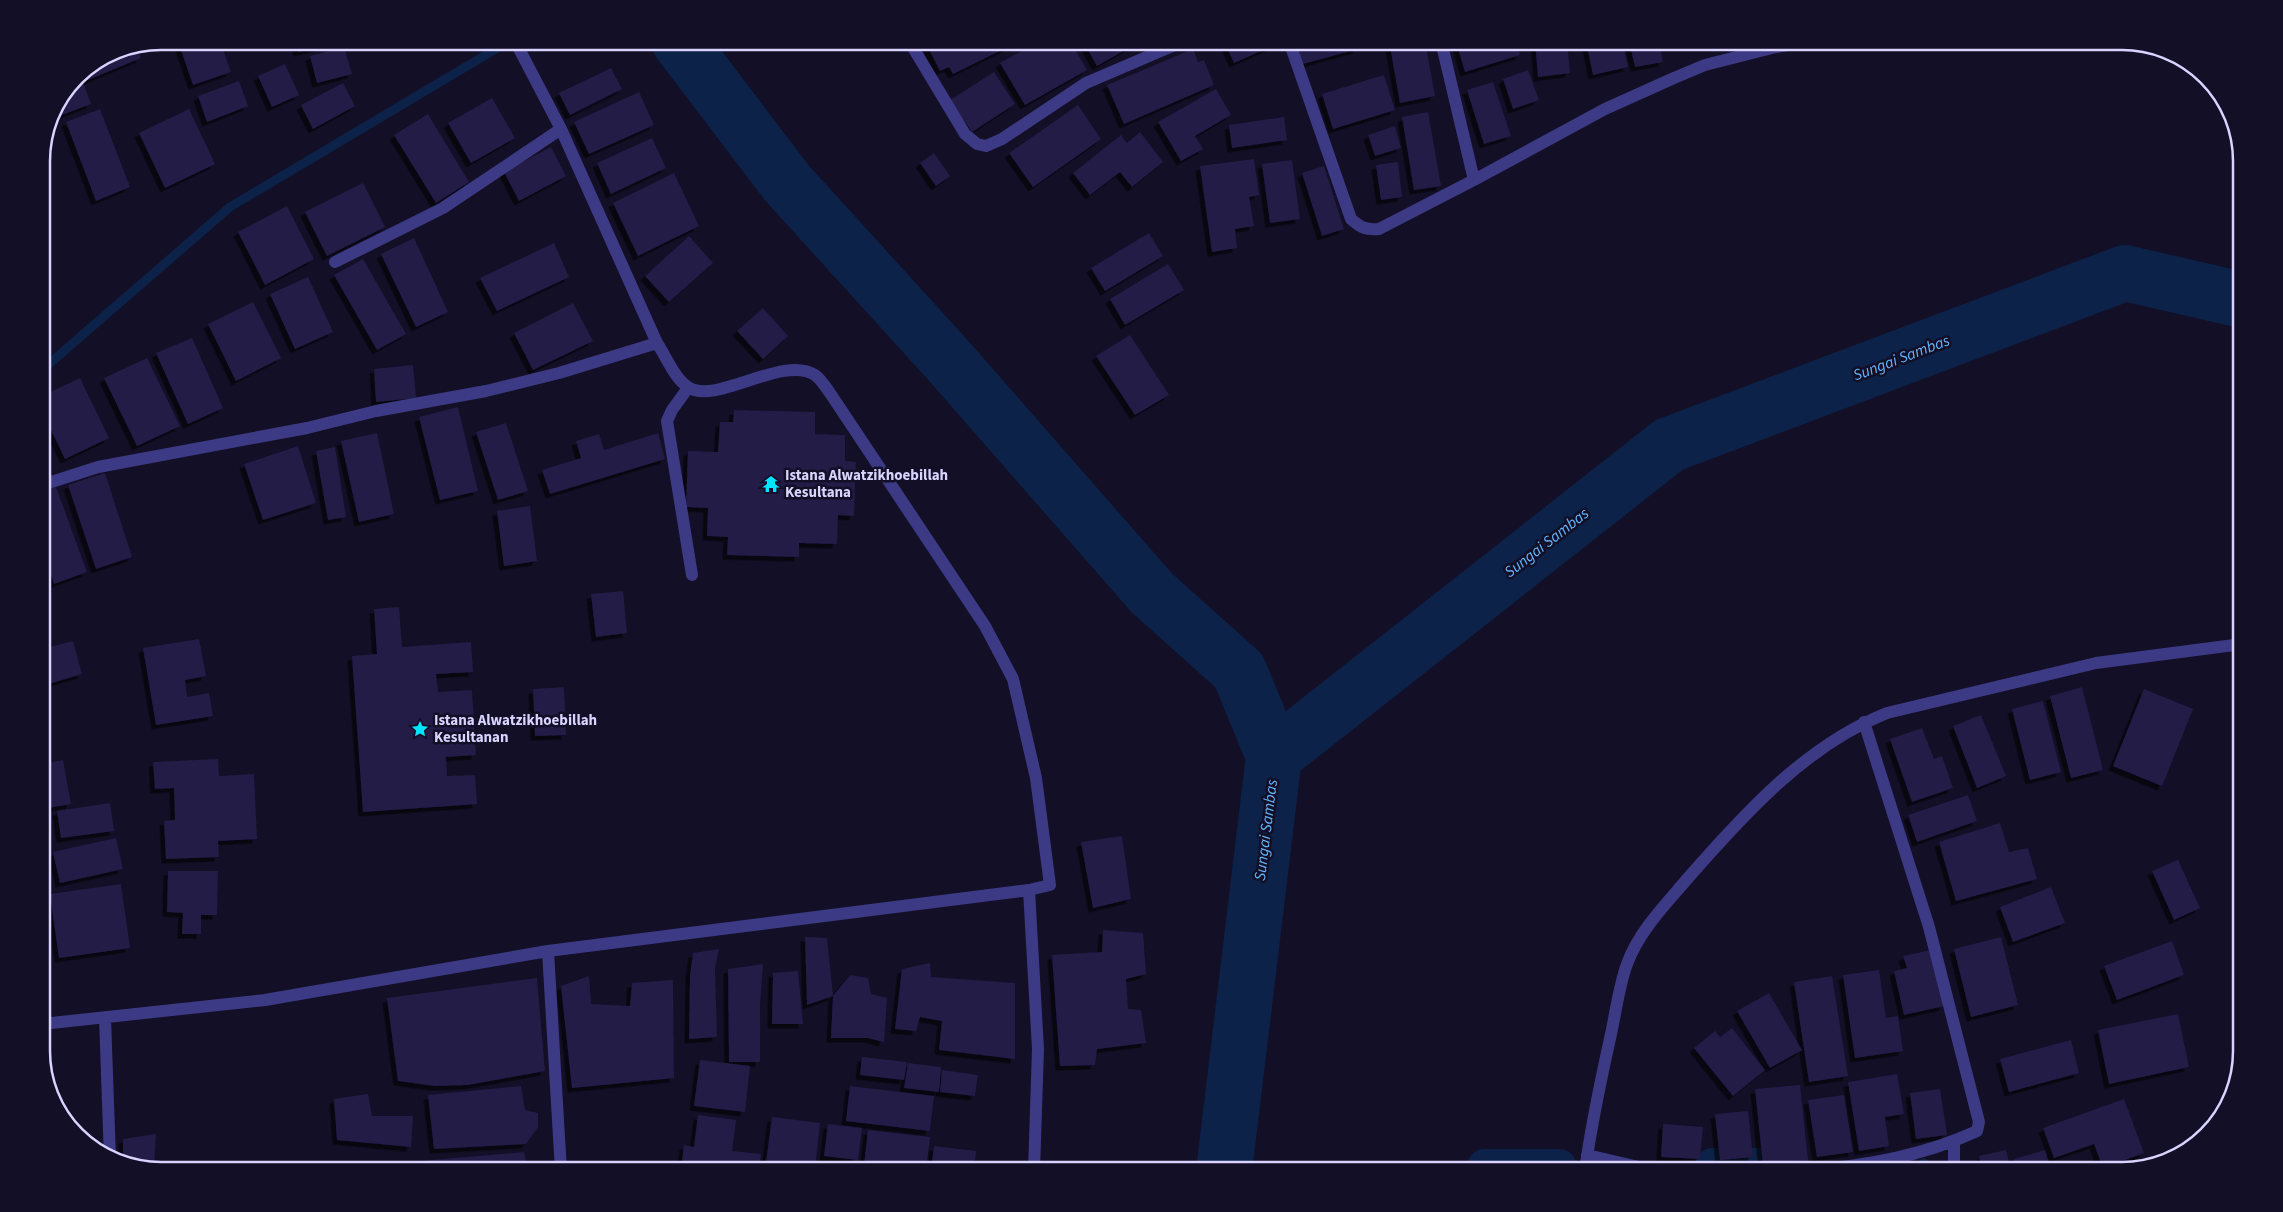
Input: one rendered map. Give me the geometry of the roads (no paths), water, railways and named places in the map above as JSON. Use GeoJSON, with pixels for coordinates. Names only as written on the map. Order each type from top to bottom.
{"type":"FeatureCollection","features":[{"type":"Feature","properties":{"kind":"street"},"geometry":{"type":"LineString","coordinates":[[50,1023],[265,1000],[548,951],[1030,890],[1050,885],[1036,778],[1013,679],[985,626],[832,396],[816,376],[802,370],[775,374],[708,391],[688,388],[680,379],[657,342],[561,129],[521,50]]}},
{"type":"Feature","properties":{"kind":"street"},"geometry":{"type":"LineString","coordinates":[[914,50],[965,134],[977,144],[986,146],[1002,139],[1086,83],[1163,50]]}},
{"type":"Feature","properties":{"kind":"street"},"geometry":{"type":"LineString","coordinates":[[1293,50],[1352,219],[1361,228],[1368,230],[1379,229],[1605,109],[1705,65],[1764,50]]}},
{"type":"Feature","properties":{"kind":"street"},"geometry":{"type":"LineString","coordinates":[[1443,50],[1474,180]]}},
{"type":"Feature","properties":{"kind":"street"},"geometry":{"type":"LineString","coordinates":[[335,262],[443,208],[561,129]]}},
{"type":"Feature","properties":{"kind":"street"},"geometry":{"type":"LineString","coordinates":[[50,482],[98,466],[240,441],[307,428],[376,411],[486,391],[559,373],[657,342]]}},
{"type":"Feature","properties":{"kind":"street"},"geometry":{"type":"LineString","coordinates":[[688,388],[672,410],[667,421],[692,575]]}},
{"type":"Feature","properties":{"kind":"street"},"geometry":{"type":"LineString","coordinates":[[1586,1162],[1595,1109],[1627,963],[1644,932],[1738,821],[1806,761],[1864,722],[1887,713],[2096,663],[2233,645]]}},
{"type":"Feature","properties":{"kind":"street"},"geometry":{"type":"LineString","coordinates":[[1864,722],[1929,927],[1979,1122],[1977,1131],[1954,1142],[1881,1162]]}},
{"type":"Feature","properties":{"kind":"street"},"geometry":{"type":"LineString","coordinates":[[1030,890],[1038,1049],[1034,1162]]}},
{"type":"Feature","properties":{"kind":"street"},"geometry":{"type":"LineString","coordinates":[[548,951],[561,1162]]}},
{"type":"Feature","properties":{"kind":"street"},"geometry":{"type":"LineString","coordinates":[[105,1018],[110,1150]]}},
{"type":"Feature","properties":{"kind":"street"},"geometry":{"type":"LineString","coordinates":[[1954,1142],[1954,1162]]}},
{"type":"Feature","properties":{"kind":"street"},"geometry":{"type":"LineString","coordinates":[[1587,1155],[1617,1162]]}},
{"type":"Feature","properties":{"kind":"waterway"},"geometry":{"type":"LineString","coordinates":[[50,363],[230,207],[494,50]]}},
{"type":"Feature","properties":{"kind":"waterway"},"geometry":{"type":"LineString","coordinates":[[686,50],[787,183],[947,359],[1152,593],[1239,671],[1274,756]]}},
{"type":"Feature","properties":{"kind":"waterway","name":"Sungai Sambas"},"geometry":{"type":"LineString","coordinates":[[1225,1162],[1274,756],[1669,445],[2125,273],[2233,298]]}},
{"type":"Feature","properties":{"kind":"place","name":"Istana Alwatzikhoebillah Kesultana"},"geometry":{"type":"Point","coordinates":[771,484]}},
{"type":"Feature","properties":{"kind":"place","name":"Istana Alwatzikhoebillah Kesultanan"},"geometry":{"type":"Point","coordinates":[420,729]}}]}
